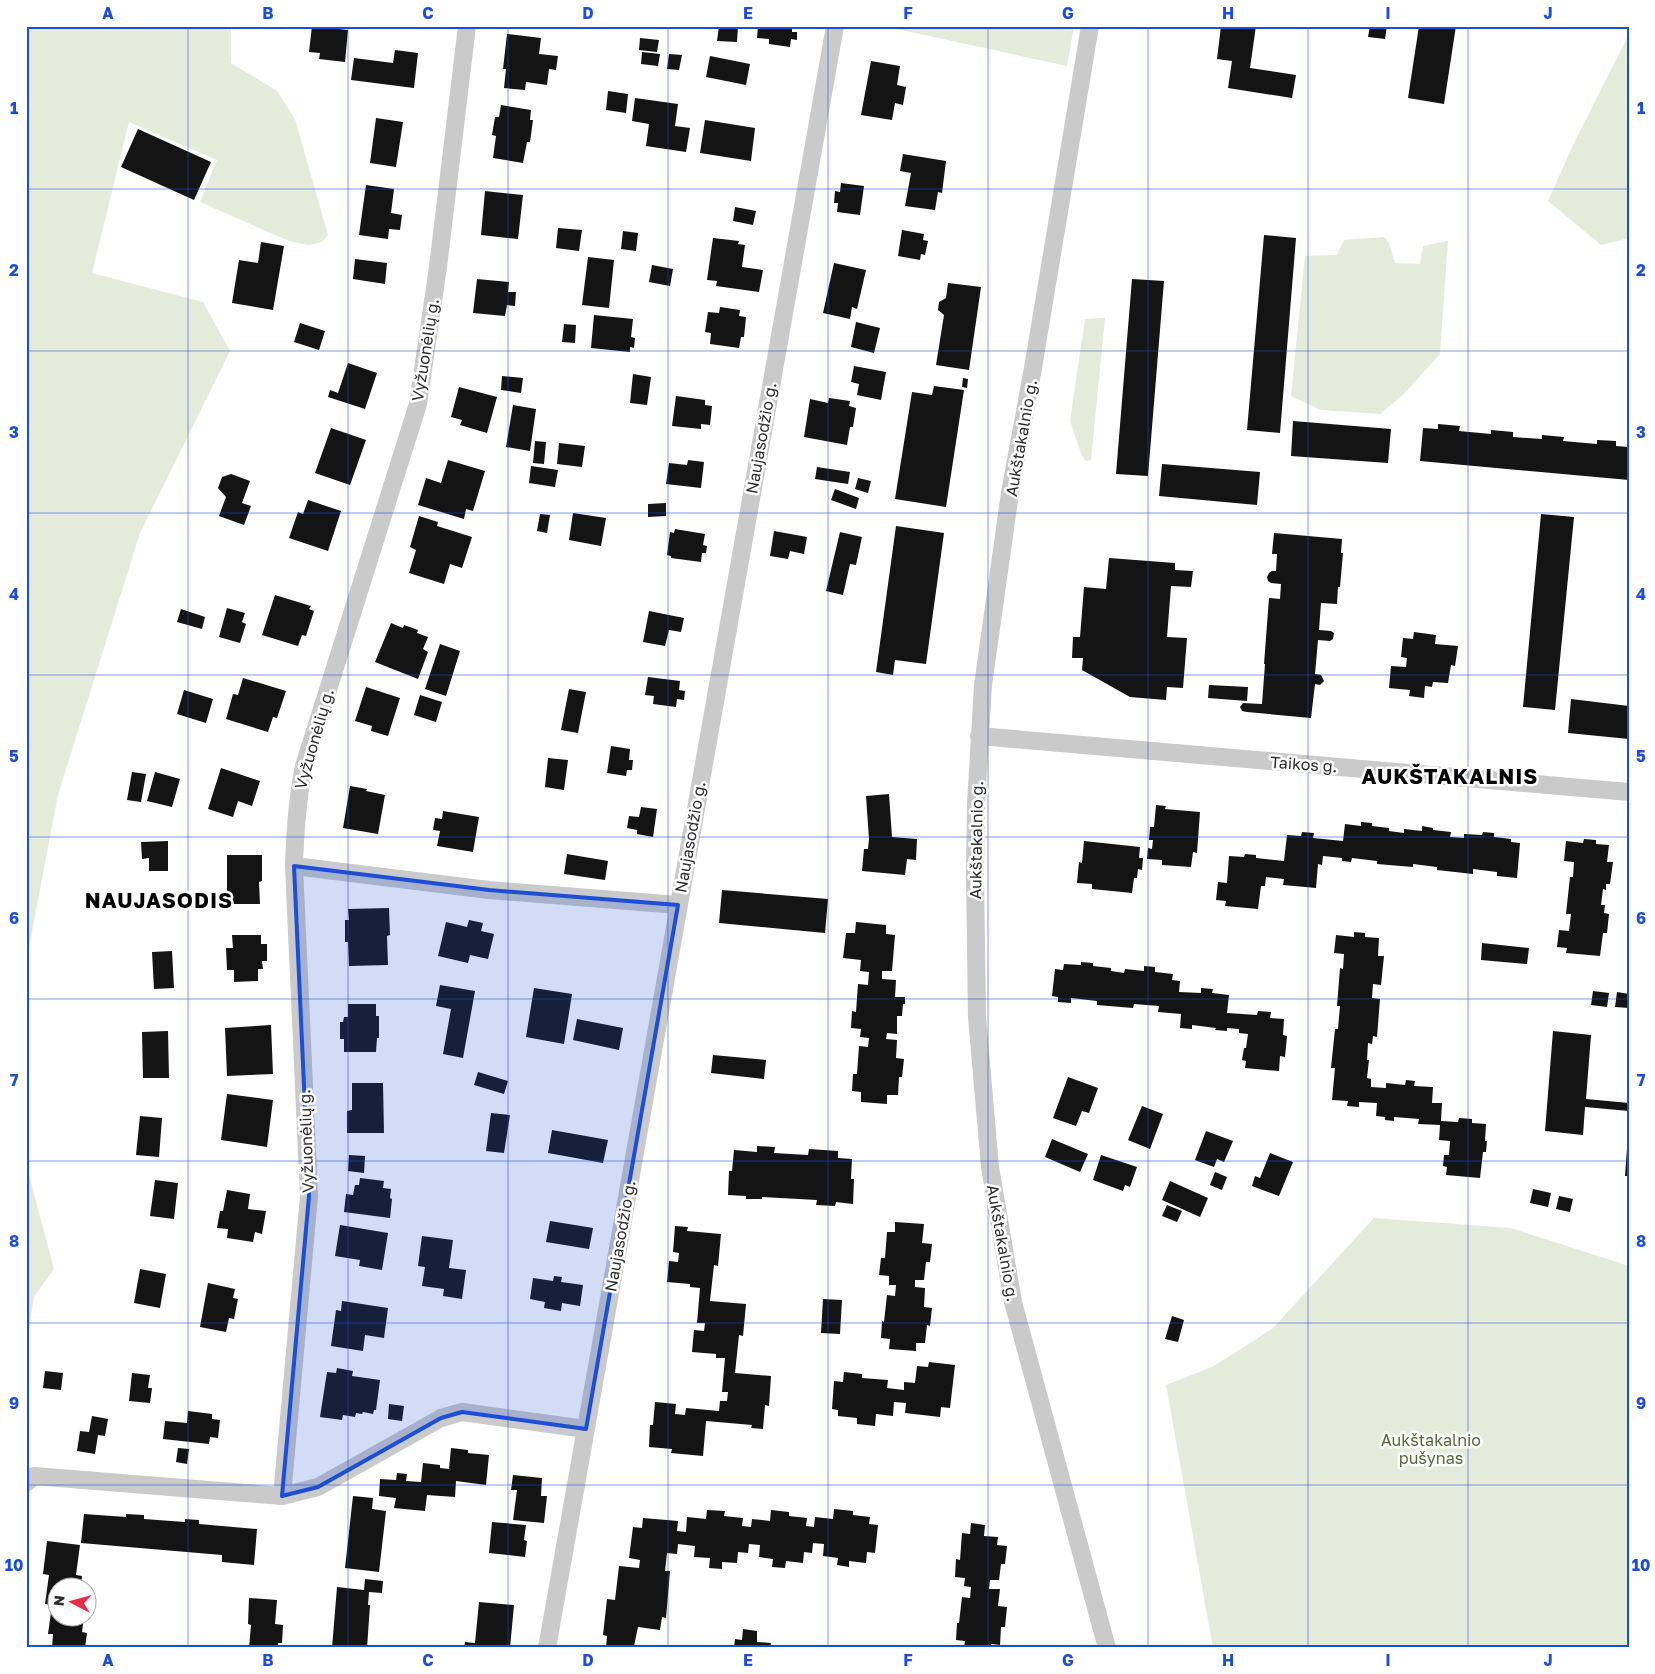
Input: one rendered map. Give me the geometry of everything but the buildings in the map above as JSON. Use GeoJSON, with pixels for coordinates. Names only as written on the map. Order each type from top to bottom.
{"type":"FeatureCollection","features":[{"type":"Feature","properties":{"kind":"street","name":"Vyžuonėlių g."},"geometry":{"type":"LineString","coordinates":[[282,1496],[309,1196],[294,866],[296,822],[304,766],[418,404],[438,267],[467,26]]}},
{"type":"Feature","properties":{"kind":"street","name":"Naujasodžio g."},"geometry":{"type":"LineString","coordinates":[[547,1648],[835,26]]}},
{"type":"Feature","properties":{"kind":"street","name":"Aukštakalnio g."},"geometry":{"type":"LineString","coordinates":[[1090,26],[1033,368],[1010,492],[984,675],[979,736],[975,875],[977,1017],[990,1167],[1013,1302],[1106,1648]]}},
{"type":"Feature","properties":{"kind":"street","name":"Taikos g."},"geometry":{"type":"LineString","coordinates":[[979,736],[1629,792]]}},
{"type":"Feature","properties":{"kind":"street"},"geometry":{"type":"LineString","coordinates":[[294,866],[489,890],[678,905]]}},
{"type":"Feature","properties":{"kind":"street"},"geometry":{"type":"LineString","coordinates":[[26,1483],[34,1476],[282,1496],[318,1487],[441,1418],[462,1412],[586,1429]]}},
{"type":"Feature","properties":{"kind":"highlighted area"},"geometry":{"type":"Polygon","coordinates":[[[294,866],[489,890],[678,905],[586,1429],[462,1412],[441,1418],[318,1487],[282,1496],[309,1196],[294,866]]]}},
{"type":"Feature","properties":{"kind":"green space"},"geometry":{"type":"Polygon","coordinates":[[[26,26],[231,26],[231,63],[277,91],[295,119],[328,235],[322,242],[309,245],[289,241],[200,202],[217,160],[129,122],[92,273],[203,302],[230,351],[140,533],[58,795],[26,963],[26,26]]]}},
{"type":"Feature","properties":{"kind":"green space"},"geometry":{"type":"Polygon","coordinates":[[[883,26],[1074,26],[1067,66],[883,26]]]}},
{"type":"Feature","properties":{"kind":"green space"},"geometry":{"type":"Polygon","coordinates":[[[1629,34],[1629,238],[1601,245],[1548,201],[1573,145],[1629,34]]]}},
{"type":"Feature","properties":{"kind":"green space"},"geometry":{"type":"Polygon","coordinates":[[[1384,237],[1389,243],[1395,263],[1420,264],[1423,246],[1448,241],[1440,354],[1404,394],[1380,414],[1321,410],[1291,396],[1305,256],[1337,255],[1344,240],[1384,237]]]}},
{"type":"Feature","properties":{"kind":"green space"},"geometry":{"type":"Polygon","coordinates":[[[1105,318],[1091,460],[1086,461],[1082,456],[1070,421],[1085,319],[1105,318]]]}},
{"type":"Feature","properties":{"kind":"green space"},"geometry":{"type":"Polygon","coordinates":[[[26,1164],[54,1269],[34,1297],[26,1347],[26,1164]]]}},
{"type":"Feature","properties":{"kind":"green space","name":"Aukštakalnio pušynas"},"geometry":{"type":"Polygon","coordinates":[[[1374,1218],[1511,1228],[1629,1266],[1629,1648],[1213,1648],[1166,1385],[1212,1367],[1272,1329],[1374,1218]]]}},
{"type":"Feature","properties":{"kind":"district","name":"AUKŠTAKALNIS"},"geometry":{"type":"Point","coordinates":[1450,777]}},
{"type":"Feature","properties":{"kind":"district","name":"NAUJASODIS"},"geometry":{"type":"Point","coordinates":[159,901]}}]}
